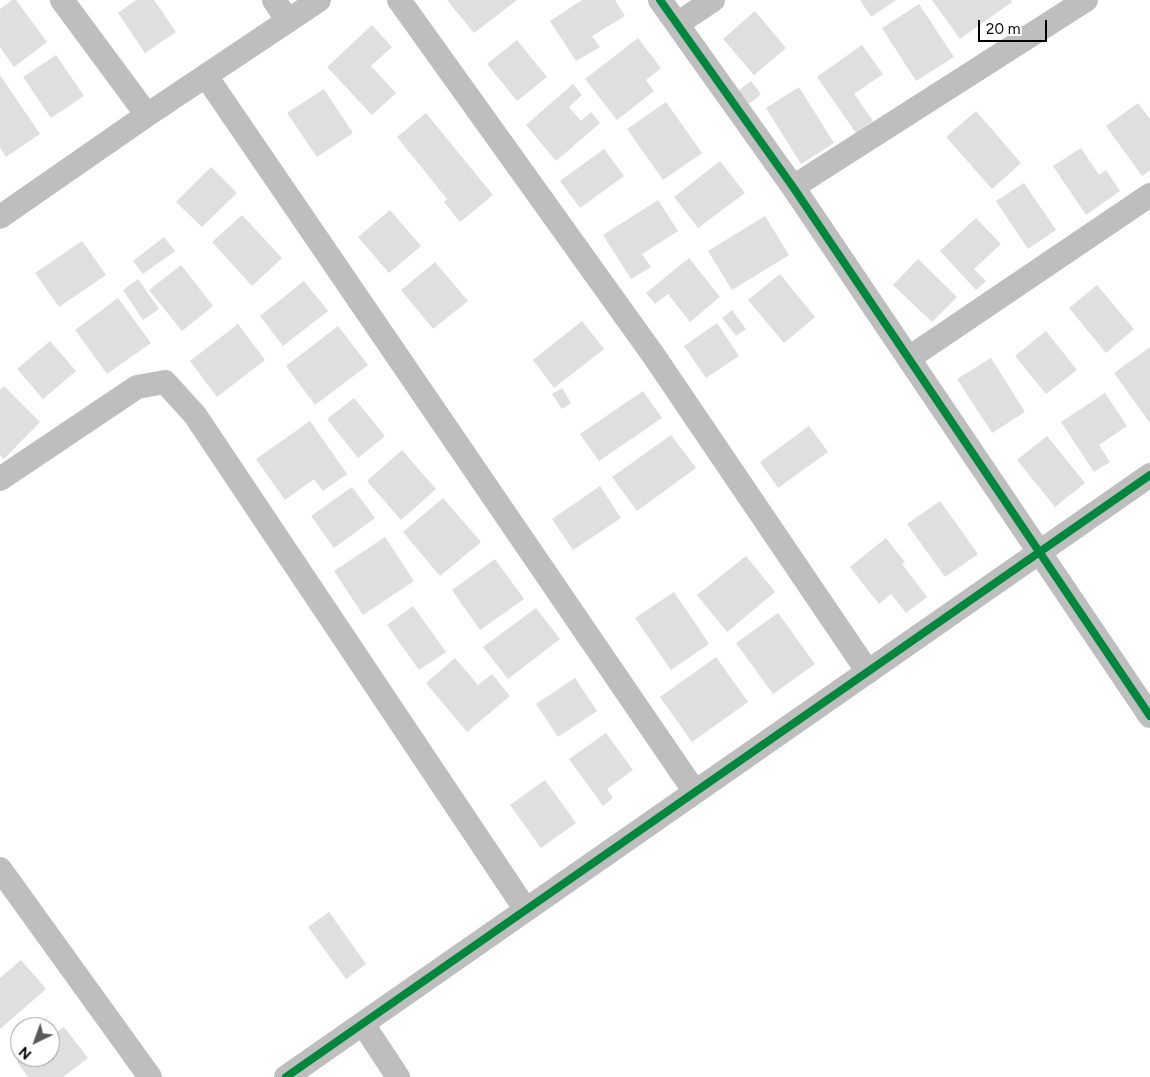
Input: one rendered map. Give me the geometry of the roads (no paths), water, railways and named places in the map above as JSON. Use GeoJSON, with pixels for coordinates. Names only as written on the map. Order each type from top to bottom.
{"type":"FeatureCollection","features":[{"type":"Feature","properties":{"kind":"street"},"geometry":{"type":"LineString","coordinates":[[62,0],[147,115]]}},
{"type":"Feature","properties":{"kind":"street"},"geometry":{"type":"LineString","coordinates":[[274,0],[288,21]]}},
{"type":"Feature","properties":{"kind":"street"},"geometry":{"type":"LineString","coordinates":[[2,211],[319,0]]}},
{"type":"Feature","properties":{"kind":"street"},"geometry":{"type":"LineString","coordinates":[[399,0],[654,356],[868,672]]}},
{"type":"Feature","properties":{"kind":"street"},"geometry":{"type":"LineString","coordinates":[[660,0],[793,187],[1150,716]]}},
{"type":"Feature","properties":{"kind":"street"},"geometry":{"type":"LineString","coordinates":[[677,24],[713,0]]}},
{"type":"Feature","properties":{"kind":"street"},"geometry":{"type":"LineString","coordinates":[[793,187],[1086,0]]}},
{"type":"Feature","properties":{"kind":"street"},"geometry":{"type":"LineString","coordinates":[[206,76],[695,792]]}},
{"type":"Feature","properties":{"kind":"street"},"geometry":{"type":"LineString","coordinates":[[909,358],[1150,195]]}},
{"type":"Feature","properties":{"kind":"street"},"geometry":{"type":"LineString","coordinates":[[0,479],[137,387],[165,382],[195,415],[526,910]]}},
{"type":"Feature","properties":{"kind":"street"},"geometry":{"type":"LineString","coordinates":[[286,1077],[1150,475]]}},
{"type":"Feature","properties":{"kind":"street"},"geometry":{"type":"LineString","coordinates":[[0,869],[150,1077]]}},
{"type":"Feature","properties":{"kind":"street"},"geometry":{"type":"LineString","coordinates":[[363,1024],[398,1077]]}}]}
